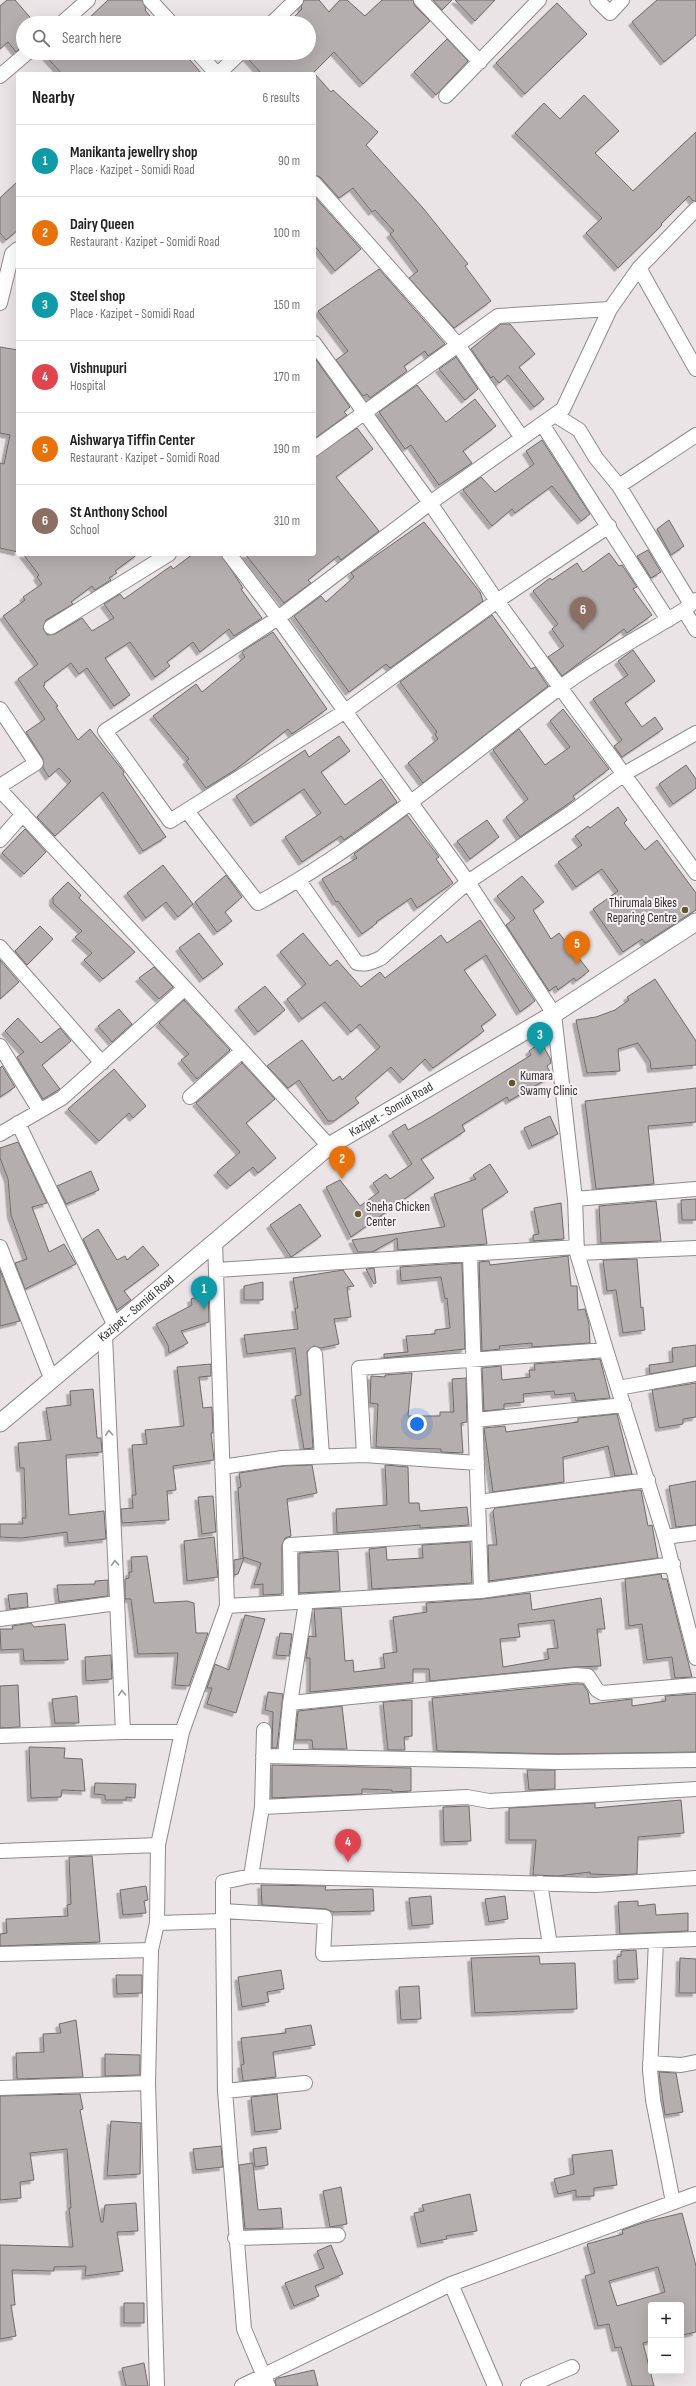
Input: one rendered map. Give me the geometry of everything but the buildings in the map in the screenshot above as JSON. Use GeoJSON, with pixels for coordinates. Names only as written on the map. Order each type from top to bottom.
{"type":"FeatureCollection","features":[{"type":"Feature","properties":{"kind":"street"},"geometry":{"type":"LineString","coordinates":[[70,16],[88,0]]}},
{"type":"Feature","properties":{"kind":"street"},"geometry":{"type":"LineString","coordinates":[[150,0],[165,16]]}},
{"type":"Feature","properties":{"kind":"street"},"geometry":{"type":"LineString","coordinates":[[279,16],[296,0]]}},
{"type":"Feature","properties":{"kind":"street"},"geometry":{"type":"LineString","coordinates":[[421,0],[480,62]]}},
{"type":"Feature","properties":{"kind":"street"},"geometry":{"type":"LineString","coordinates":[[446,96],[539,0]]}},
{"type":"Feature","properties":{"kind":"street"},"geometry":{"type":"LineString","coordinates":[[597,0],[610,14],[622,0]]}},
{"type":"Feature","properties":{"kind":"street"},"geometry":{"type":"LineString","coordinates":[[0,76],[19,60]]}},
{"type":"Feature","properties":{"kind":"street"},"geometry":{"type":"LineString","coordinates":[[205,60],[216,72]]}},
{"type":"Feature","properties":{"kind":"street"},"geometry":{"type":"LineString","coordinates":[[220,72],[233,60]]}},
{"type":"Feature","properties":{"kind":"street"},"geometry":{"type":"LineString","coordinates":[[316,185],[458,344],[522,438]]}},
{"type":"Feature","properties":{"kind":"street"},"geometry":{"type":"LineString","coordinates":[[609,526],[496,601],[344,712],[170,821],[105,731],[278,618],[430,503],[563,409],[610,309],[639,268],[696,209]]}},
{"type":"Feature","properties":{"kind":"street"},"geometry":{"type":"LineString","coordinates":[[0,303],[12,282],[10,252]]}},
{"type":"Feature","properties":{"kind":"street"},"geometry":{"type":"LineString","coordinates":[[639,268],[696,370]]}},
{"type":"Feature","properties":{"kind":"street"},"geometry":{"type":"LineString","coordinates":[[316,447],[364,411],[498,316],[610,309]]}},
{"type":"Feature","properties":{"kind":"street"},"geometry":{"type":"LineString","coordinates":[[316,345],[430,503],[496,601],[696,873]]}},
{"type":"Feature","properties":{"kind":"street"},"geometry":{"type":"LineString","coordinates":[[555,415],[579,430],[596,458],[619,486],[690,605],[696,630]]}},
{"type":"Feature","properties":{"kind":"street"},"geometry":{"type":"LineString","coordinates":[[542,424],[609,526],[668,620]]}},
{"type":"Feature","properties":{"kind":"street"},"geometry":{"type":"LineString","coordinates":[[619,486],[696,435]]}},
{"type":"Feature","properties":{"kind":"street"},"geometry":{"type":"LineString","coordinates":[[51,627],[166,556]]}},
{"type":"Feature","properties":{"kind":"street"},"geometry":{"type":"LineString","coordinates":[[231,556],[278,618],[344,712],[468,882],[554,1014],[575,1200],[577,1250],[606,1350],[665,1537],[696,1658]]}},
{"type":"Feature","properties":{"kind":"street"},"geometry":{"type":"LineString","coordinates":[[187,811],[258,903],[299,881],[410,803],[560,688],[690,605]]}},
{"type":"Feature","properties":{"kind":"street"},"geometry":{"type":"LineString","coordinates":[[0,709],[36,763],[0,786]]}},
{"type":"Feature","properties":{"kind":"street"},"geometry":{"type":"LineString","coordinates":[[299,881],[357,963],[364,965],[381,958],[468,882],[572,812],[624,774],[696,733]]}},
{"type":"Feature","properties":{"kind":"street"},"geometry":{"type":"LineString","coordinates":[[0,790],[185,988],[329,1146]]}},
{"type":"Feature","properties":{"kind":"street"},"geometry":{"type":"LineString","coordinates":[[0,840],[23,814]]}},
{"type":"Feature","properties":{"kind":"street","name":"Kazipet - Somidi Road"},"geometry":{"type":"LineString","coordinates":[[0,1423],[51,1378],[110,1331],[329,1146],[554,1014],[696,922]]}},
{"type":"Feature","properties":{"kind":"street"},"geometry":{"type":"LineString","coordinates":[[0,947],[102,1063]]}},
{"type":"Feature","properties":{"kind":"street"},"geometry":{"type":"LineString","coordinates":[[0,1134],[62,1098],[185,988]]}},
{"type":"Feature","properties":{"kind":"street"},"geometry":{"type":"LineString","coordinates":[[0,1046],[40,1111]]}},
{"type":"Feature","properties":{"kind":"street"},"geometry":{"type":"LineString","coordinates":[[190,1097],[242,1051]]}},
{"type":"Feature","properties":{"kind":"street"},"geometry":{"type":"LineString","coordinates":[[18,1123],[110,1331],[117,1603],[123,1732]]}},
{"type":"Feature","properties":{"kind":"street"},"geometry":{"type":"LineString","coordinates":[[575,1200],[696,1189]]}},
{"type":"Feature","properties":{"kind":"street"},"geometry":{"type":"LineString","coordinates":[[157,2386],[148,2083],[151,1950],[157,1923],[158,1846],[182,1732],[227,1606],[215,1241]]}},
{"type":"Feature","properties":{"kind":"street"},"geometry":{"type":"LineString","coordinates":[[0,1247],[51,1378]]}},
{"type":"Feature","properties":{"kind":"street"},"geometry":{"type":"LineString","coordinates":[[217,1270],[577,1250],[696,1248]]}},
{"type":"Feature","properties":{"kind":"street"},"geometry":{"type":"LineString","coordinates":[[470,1255],[481,1591]]}},
{"type":"Feature","properties":{"kind":"street"},"geometry":{"type":"LineString","coordinates":[[364,1455],[359,1368],[606,1350]]}},
{"type":"Feature","properties":{"kind":"street"},"geometry":{"type":"LineString","coordinates":[[315,1354],[322,1456]]}},
{"type":"Feature","properties":{"kind":"street"},"geometry":{"type":"LineString","coordinates":[[618,1388],[696,1374]]}},
{"type":"Feature","properties":{"kind":"street"},"geometry":{"type":"LineString","coordinates":[[476,1420],[624,1405]]}},
{"type":"Feature","properties":{"kind":"street"},"geometry":{"type":"LineString","coordinates":[[222,1467],[282,1458],[364,1455],[477,1463]]}},
{"type":"Feature","properties":{"kind":"street"},"geometry":{"type":"LineString","coordinates":[[478,1502],[648,1480]]}},
{"type":"Feature","properties":{"kind":"street"},"geometry":{"type":"LineString","coordinates":[[291,1602],[290,1545],[480,1533]]}},
{"type":"Feature","properties":{"kind":"street"},"geometry":{"type":"LineString","coordinates":[[665,1537],[696,1533]]}},
{"type":"Feature","properties":{"kind":"street"},"geometry":{"type":"LineString","coordinates":[[227,1606],[481,1591],[672,1564]]}},
{"type":"Feature","properties":{"kind":"street"},"geometry":{"type":"LineString","coordinates":[[285,1756],[290,1703],[306,1602]]}},
{"type":"Feature","properties":{"kind":"street"},"geometry":{"type":"LineString","coordinates":[[0,1619],[117,1603]]}},
{"type":"Feature","properties":{"kind":"street"},"geometry":{"type":"LineString","coordinates":[[290,1703],[575,1675],[588,1676],[597,1690],[602,1693],[696,1685]]}},
{"type":"Feature","properties":{"kind":"street"},"geometry":{"type":"LineString","coordinates":[[252,1876],[262,1807],[264,1730]]}},
{"type":"Feature","properties":{"kind":"street"},"geometry":{"type":"LineString","coordinates":[[0,1736],[123,1732],[182,1732]]}},
{"type":"Feature","properties":{"kind":"street"},"geometry":{"type":"LineString","coordinates":[[263,1756],[557,1762],[696,1760]]}},
{"type":"Feature","properties":{"kind":"street"},"geometry":{"type":"LineString","coordinates":[[262,1807],[468,1797],[489,1801],[696,1789]]}},
{"type":"Feature","properties":{"kind":"street"},"geometry":{"type":"LineString","coordinates":[[0,1852],[158,1846]]}},
{"type":"Feature","properties":{"kind":"street"},"geometry":{"type":"LineString","coordinates":[[266,2380],[244,2329],[235,2238],[225,2091],[223,1882],[252,1876],[596,1885],[696,1878]]}},
{"type":"Feature","properties":{"kind":"street"},"geometry":{"type":"LineString","coordinates":[[540,1883],[550,1945]]}},
{"type":"Feature","properties":{"kind":"street"},"geometry":{"type":"LineString","coordinates":[[157,1923],[223,1916],[324,1917],[323,1954],[696,1939]]}},
{"type":"Feature","properties":{"kind":"street"},"geometry":{"type":"LineString","coordinates":[[656,1941],[650,2063],[653,2100],[673,2202]]}},
{"type":"Feature","properties":{"kind":"street"},"geometry":{"type":"LineString","coordinates":[[0,1954],[151,1950]]}},
{"type":"Feature","properties":{"kind":"street"},"geometry":{"type":"LineString","coordinates":[[650,2063],[682,2065],[696,2062]]}},
{"type":"Feature","properties":{"kind":"street"},"geometry":{"type":"LineString","coordinates":[[0,2088],[148,2083]]}},
{"type":"Feature","properties":{"kind":"street"},"geometry":{"type":"LineString","coordinates":[[225,2091],[305,2083]]}},
{"type":"Feature","properties":{"kind":"street"},"geometry":{"type":"LineString","coordinates":[[242,2386],[266,2380],[450,2284],[696,2194]]}},
{"type":"Feature","properties":{"kind":"street"},"geometry":{"type":"LineString","coordinates":[[235,2238],[338,2235]]}},
{"type":"Feature","properties":{"kind":"street"},"geometry":{"type":"LineString","coordinates":[[450,2284],[495,2386]]}},
{"type":"Feature","properties":{"kind":"street"},"geometry":{"type":"LineString","coordinates":[[528,2386],[572,2367]]}},
{"type":"Feature","properties":{"kind":"place","name":"St Anthony School"},"geometry":{"type":"Point","coordinates":[583,630]}},
{"type":"Feature","properties":{"kind":"place","name":"Thirumala Bikes Reparing Centre"},"geometry":{"type":"Point","coordinates":[685,910]}},
{"type":"Feature","properties":{"kind":"place","name":"Aishwarya Tiffin Center"},"geometry":{"type":"Point","coordinates":[577,964]}},
{"type":"Feature","properties":{"kind":"place","name":"Steel shop"},"geometry":{"type":"Point","coordinates":[540,1055]}},
{"type":"Feature","properties":{"kind":"place","name":"Kumara Swamy Clinic"},"geometry":{"type":"Point","coordinates":[512,1083]}},
{"type":"Feature","properties":{"kind":"place","name":"Dairy Queen"},"geometry":{"type":"Point","coordinates":[342,1179]}},
{"type":"Feature","properties":{"kind":"place","name":"Sneha Chicken Center"},"geometry":{"type":"Point","coordinates":[358,1214]}},
{"type":"Feature","properties":{"kind":"place","name":"Manikanta jewellry shop"},"geometry":{"type":"Point","coordinates":[204,1309]}},
{"type":"Feature","properties":{"kind":"place","name":"Vishnupuri"},"geometry":{"type":"Point","coordinates":[348,1862]}}]}
